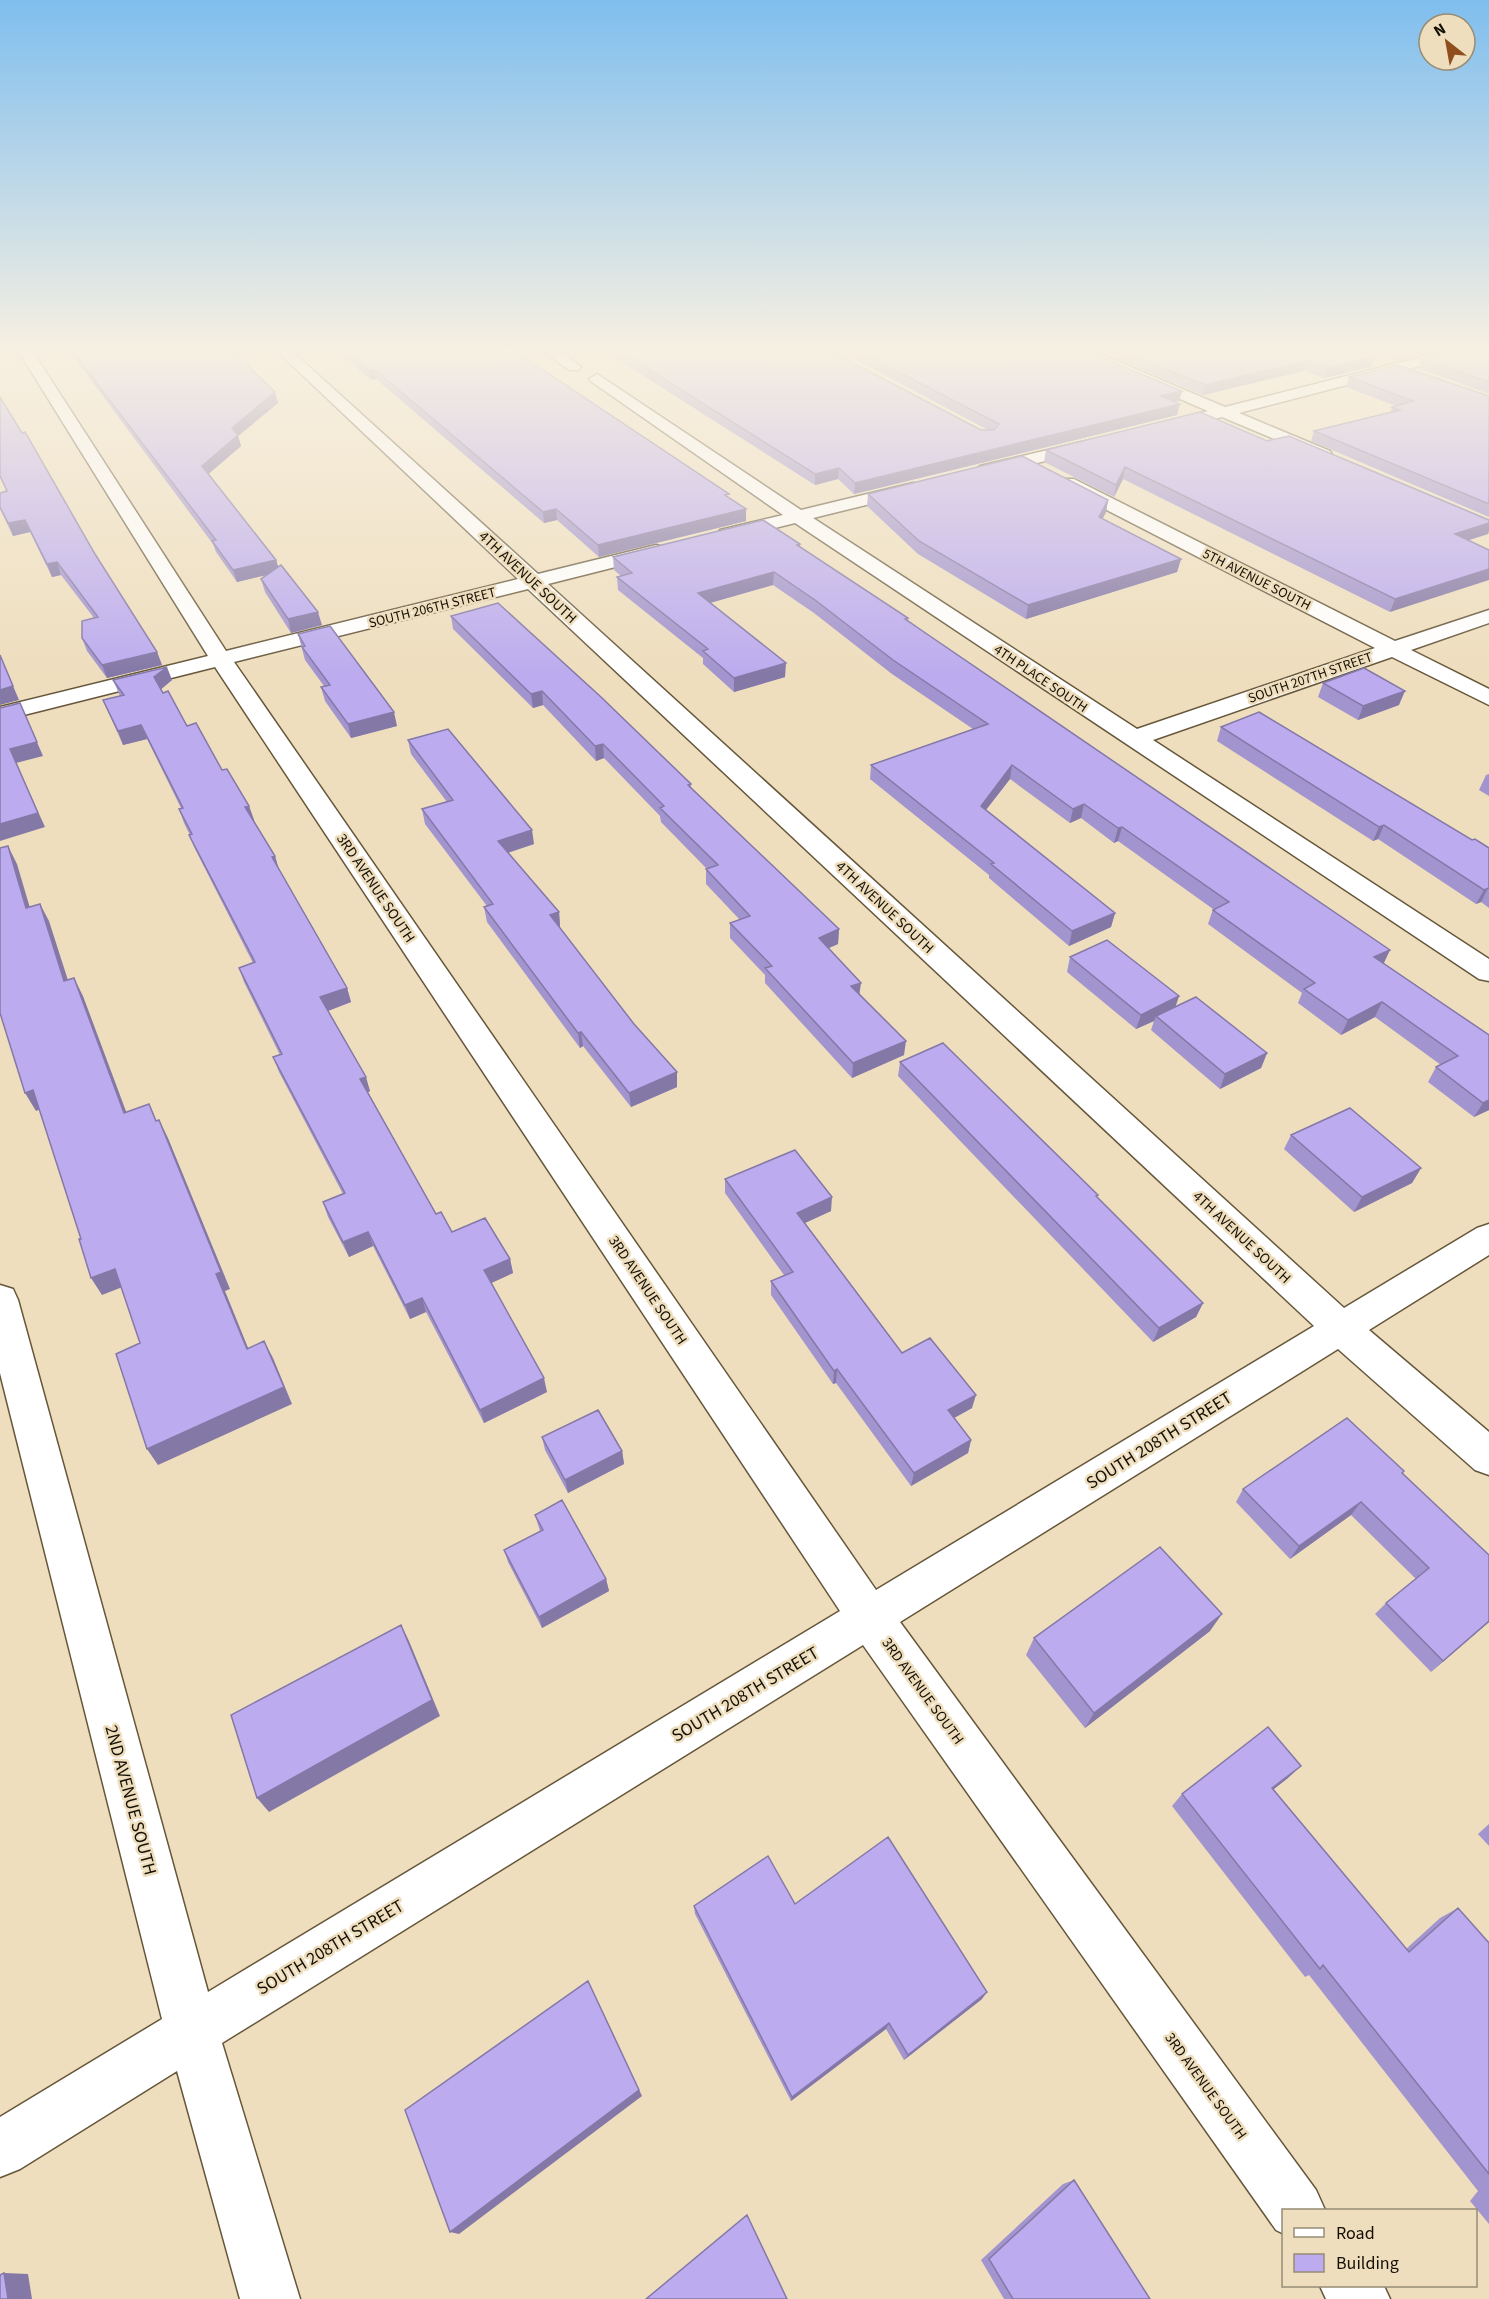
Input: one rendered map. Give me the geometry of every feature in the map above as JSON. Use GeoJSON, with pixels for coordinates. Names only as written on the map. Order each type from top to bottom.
{"type":"FeatureCollection","features":[{"type":"Feature","properties":{"kind":"street","name":"3RD AVENUE SOUTH"},"geometry":{"type":"LineString","coordinates":[[94,459],[221,660],[870,1618],[1295,2209]]}},
{"type":"Feature","properties":{"kind":"street","name":"4TH AVENUE SOUTH"},"geometry":{"type":"LineString","coordinates":[[401,459],[1340,1328],[1489,1457]]}},
{"type":"Feature","properties":{"kind":"street","name":"4TH PLACE SOUTH"},"geometry":{"type":"LineString","coordinates":[[714,459],[1132,739],[1489,972]]}},
{"type":"Feature","properties":{"kind":"street"},"geometry":{"type":"LineString","coordinates":[[967,475],[1031,459]]}},
{"type":"Feature","properties":{"kind":"street"},"geometry":{"type":"LineString","coordinates":[[1335,459],[1341,462]]}},
{"type":"Feature","properties":{"kind":"street","name":"5TH AVENUE SOUTH"},"geometry":{"type":"LineString","coordinates":[[1024,461],[1489,698]]}},
{"type":"Feature","properties":{"kind":"street"},"geometry":{"type":"LineString","coordinates":[[705,539],[933,483]]}},
{"type":"Feature","properties":{"kind":"street","name":"SOUTH 206TH STREET"},"geometry":{"type":"LineString","coordinates":[[0,714],[671,548]]}},
{"type":"Feature","properties":{"kind":"street","name":"SOUTH 207TH STREET"},"geometry":{"type":"LineString","coordinates":[[1132,739],[1489,616]]}},
{"type":"Feature","properties":{"kind":"street","name":"SOUTH 208TH STREET"},"geometry":{"type":"LineString","coordinates":[[0,2149],[1489,1238]]}},
{"type":"Feature","properties":{"kind":"street","name":"2ND AVENUE SOUTH"},"geometry":{"type":"LineString","coordinates":[[0,1300],[192,2031],[270,2299]]}},
{"type":"Feature","properties":{"kind":"street"},"geometry":{"type":"LineString","coordinates":[[1351,2287],[1360,2299]]}},
{"type":"Feature","properties":{"kind":"building"},"geometry":{"type":"Polygon","coordinates":[[[0,459],[41,459],[95,554],[157,652],[102,665],[82,638],[82,621],[98,617],[57,562],[47,564],[25,520],[8,523],[0,507],[0,493],[7,491],[0,476],[0,459]]]}},
{"type":"Feature","properties":{"kind":"building"},"geometry":{"type":"Polygon","coordinates":[[[155,459],[210,459],[202,466],[276,560],[233,570],[212,541],[216,540],[155,459]]]}},
{"type":"Feature","properties":{"kind":"building"},"geometry":{"type":"Polygon","coordinates":[[[481,459],[677,459],[729,494],[725,495],[746,509],[598,545],[556,509],[543,512],[481,459]]]}},
{"type":"Feature","properties":{"kind":"building"},"geometry":{"type":"Polygon","coordinates":[[[792,459],[953,459],[855,483],[839,468],[815,474],[792,459]]]}},
{"type":"Feature","properties":{"kind":"building"},"geometry":{"type":"Polygon","coordinates":[[[1009,459],[1028,459],[1108,500],[1099,517],[1181,559],[1028,605],[919,541],[868,494],[1009,459]]]}},
{"type":"Feature","properties":{"kind":"building"},"geometry":{"type":"Polygon","coordinates":[[[1065,459],[1344,459],[1489,520],[1489,523],[1455,534],[1489,550],[1489,569],[1395,599],[1125,467],[1116,485],[1065,459]]]}},
{"type":"Feature","properties":{"kind":"building"},"geometry":{"type":"Polygon","coordinates":[[[1382,459],[1489,459],[1489,504],[1382,459]]]}},
{"type":"Feature","properties":{"kind":"building"},"geometry":{"type":"Polygon","coordinates":[[[763,520],[1390,950],[1374,957],[1489,1035],[1489,1100],[1483,1103],[1436,1067],[1458,1056],[1382,1002],[1348,1020],[1304,989],[1315,983],[1213,910],[1229,902],[1122,827],[1118,828],[1084,804],[1073,809],[1012,765],[981,806],[1115,913],[1072,931],[991,864],[994,863],[871,765],[988,724],[893,660],[815,600],[774,572],[698,593],[786,663],[734,678],[703,651],[708,649],[617,577],[632,573],[613,557],[763,520]]]}},
{"type":"Feature","properties":{"kind":"building"},"geometry":{"type":"Polygon","coordinates":[[[281,565],[318,612],[288,619],[261,579],[281,565]]]}},
{"type":"Feature","properties":{"kind":"building"},"geometry":{"type":"Polygon","coordinates":[[[498,603],[601,697],[691,784],[688,785],[839,929],[819,938],[861,983],[851,986],[906,1041],[853,1063],[765,968],[772,966],[730,923],[750,916],[706,869],[718,865],[660,808],[664,806],[603,744],[595,746],[542,691],[531,694],[451,616],[498,603]]]}},
{"type":"Feature","properties":{"kind":"building"},"geometry":{"type":"Polygon","coordinates":[[[330,626],[394,712],[348,724],[321,687],[330,685],[302,647],[305,646],[298,634],[330,626]]]}},
{"type":"Feature","properties":{"kind":"building"},"geometry":{"type":"Polygon","coordinates":[[[0,655],[13,686],[0,690],[0,655]]]}},
{"type":"Feature","properties":{"kind":"building"},"geometry":{"type":"Polygon","coordinates":[[[167,667],[154,677],[163,693],[168,691],[187,726],[196,723],[222,770],[227,769],[249,806],[245,807],[275,856],[272,857],[347,988],[320,997],[366,1077],[360,1079],[436,1214],[441,1212],[452,1232],[485,1218],[510,1259],[484,1270],[544,1378],[480,1410],[422,1298],[405,1305],[368,1232],[343,1242],[323,1202],[345,1193],[273,1057],[282,1054],[239,968],[255,962],[189,835],[192,834],[179,809],[183,808],[141,725],[118,731],[103,700],[124,695],[113,680],[167,667]]]}},
{"type":"Feature","properties":{"kind":"building"},"geometry":{"type":"Polygon","coordinates":[[[1364,668],[1405,691],[1363,706],[1323,683],[1364,668]]]}},
{"type":"Feature","properties":{"kind":"building"},"geometry":{"type":"Polygon","coordinates":[[[20,703],[37,742],[10,749],[38,813],[0,824],[0,708],[20,703]]]}},
{"type":"Feature","properties":{"kind":"building"},"geometry":{"type":"Polygon","coordinates":[[[1259,712],[1489,848],[1489,888],[1484,890],[1384,825],[1379,827],[1221,727],[1259,712]]]}},
{"type":"Feature","properties":{"kind":"building"},"geometry":{"type":"Polygon","coordinates":[[[448,729],[532,830],[498,841],[559,912],[550,915],[634,1024],[677,1072],[629,1093],[581,1032],[578,1033],[484,907],[493,904],[422,809],[453,800],[408,740],[448,729]]]}},
{"type":"Feature","properties":{"kind":"building"},"geometry":{"type":"Polygon","coordinates":[[[8,846],[26,908],[40,904],[64,981],[74,978],[124,1113],[149,1104],[156,1121],[159,1120],[221,1272],[216,1274],[247,1349],[264,1341],[284,1387],[147,1449],[116,1354],[140,1343],[115,1269],[91,1278],[79,1239],[81,1239],[33,1090],[25,1093],[0,1013],[0,848],[8,846]]]}},
{"type":"Feature","properties":{"kind":"building"},"geometry":{"type":"Polygon","coordinates":[[[1107,940],[1179,996],[1141,1015],[1070,957],[1107,940]]]}},
{"type":"Feature","properties":{"kind":"building"},"geometry":{"type":"Polygon","coordinates":[[[1196,997],[1267,1053],[1225,1074],[1156,1016],[1196,997]]]}},
{"type":"Feature","properties":{"kind":"building"},"geometry":{"type":"Polygon","coordinates":[[[943,1043],[1098,1195],[1096,1196],[1203,1303],[1159,1328],[900,1062],[943,1043]]]}},
{"type":"Feature","properties":{"kind":"building"},"geometry":{"type":"Polygon","coordinates":[[[1350,1108],[1421,1168],[1362,1197],[1291,1135],[1350,1108]]]}},
{"type":"Feature","properties":{"kind":"building"},"geometry":{"type":"Polygon","coordinates":[[[795,1150],[832,1197],[797,1213],[902,1353],[930,1338],[976,1395],[948,1410],[971,1440],[914,1473],[837,1369],[834,1371],[771,1281],[793,1272],[725,1179],[795,1150]]]}},
{"type":"Feature","properties":{"kind":"building"},"geometry":{"type":"Polygon","coordinates":[[[598,1410],[622,1451],[565,1480],[542,1437],[598,1410]]]}},
{"type":"Feature","properties":{"kind":"building"},"geometry":{"type":"Polygon","coordinates":[[[1347,1418],[1489,1555],[1489,1621],[1443,1661],[1386,1603],[1429,1568],[1361,1502],[1299,1546],[1243,1489],[1347,1418]]]}},
{"type":"Feature","properties":{"kind":"building"},"geometry":{"type":"Polygon","coordinates":[[[562,1500],[606,1579],[539,1617],[504,1550],[543,1530],[535,1515],[562,1500]]]}},
{"type":"Feature","properties":{"kind":"building"},"geometry":{"type":"Polygon","coordinates":[[[1160,1547],[1222,1614],[1094,1713],[1034,1638],[1160,1547]]]}},
{"type":"Feature","properties":{"kind":"building"},"geometry":{"type":"Polygon","coordinates":[[[401,1625],[432,1700],[257,1798],[231,1715],[401,1625]]]}},
{"type":"Feature","properties":{"kind":"building"},"geometry":{"type":"Polygon","coordinates":[[[1268,1727],[1301,1766],[1272,1788],[1409,1952],[1458,1908],[1489,1943],[1489,2174],[1323,1965],[1320,1969],[1182,1794],[1268,1727]]]}},
{"type":"Feature","properties":{"kind":"building"},"geometry":{"type":"Polygon","coordinates":[[[888,1837],[987,1992],[908,2055],[889,2023],[792,2097],[694,1906],[768,1856],[795,1904],[888,1837]]]}},
{"type":"Feature","properties":{"kind":"building"},"geometry":{"type":"Polygon","coordinates":[[[588,1981],[639,2090],[450,2232],[405,2110],[588,1981]]]}},
{"type":"Feature","properties":{"kind":"building"},"geometry":{"type":"Polygon","coordinates":[[[1074,2180],[1150,2299],[1013,2299],[989,2259],[1074,2180]]]}},
{"type":"Feature","properties":{"kind":"building"},"geometry":{"type":"Polygon","coordinates":[[[747,2215],[787,2299],[646,2299],[747,2215]]]}},
{"type":"Feature","properties":{"kind":"building"},"geometry":{"type":"Polygon","coordinates":[[[4,2273],[8,2299],[0,2299],[0,2275],[4,2273]]]}}]}
